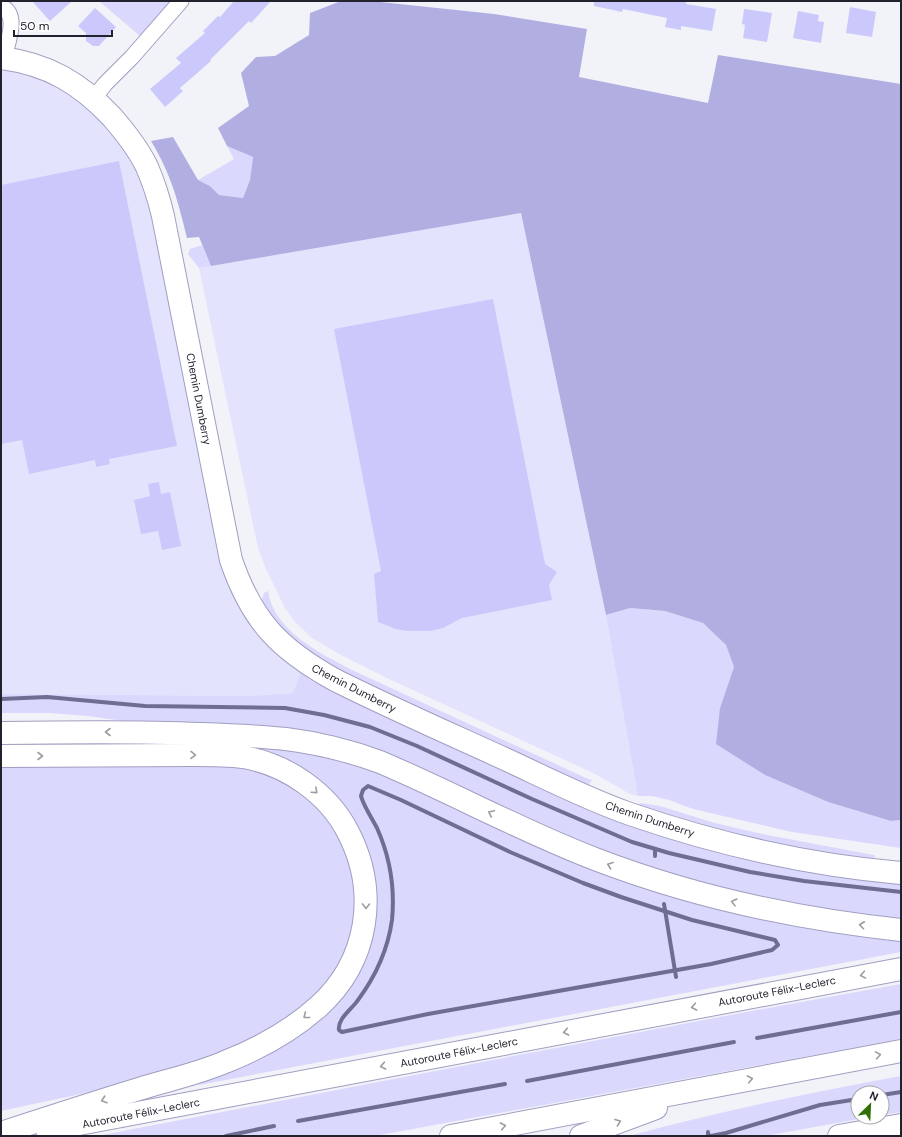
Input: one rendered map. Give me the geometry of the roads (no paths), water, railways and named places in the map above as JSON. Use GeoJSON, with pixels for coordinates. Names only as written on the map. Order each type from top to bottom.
{"type":"FeatureCollection","features":[{"type":"Feature","properties":{"kind":"main road","name":"Chemin Dumberry"},"geometry":{"type":"LineString","coordinates":[[2,58],[24,62],[47,70],[76,84],[94,98],[120,126],[135,146],[146,166],[155,187],[163,216],[231,560],[242,590],[249,603],[269,632],[281,643],[306,664],[346,686],[581,794],[629,814],[680,830],[775,854],[848,867],[901,873]]}},
{"type":"Feature","properties":{"kind":"main road"},"geometry":{"type":"LineString","coordinates":[[1,733],[159,732],[253,736],[287,739],[315,744],[380,762],[567,848],[644,877],[691,891],[773,911],[844,923],[901,930]]}},
{"type":"Feature","properties":{"kind":"main road"},"geometry":{"type":"LineString","coordinates":[[1,756],[215,755],[243,757],[274,766],[298,778],[311,788],[334,811],[345,826],[358,854],[363,871],[366,905],[362,937],[350,967],[343,978],[319,1006],[306,1017],[268,1042],[224,1063],[202,1071],[142,1088],[1,1133]]}},
{"type":"Feature","properties":{"kind":"main road","name":"Autoroute Félix-Leclerc"},"geometry":{"type":"LineString","coordinates":[[17,1136],[901,969]]}},
{"type":"Feature","properties":{"kind":"main road"},"geometry":{"type":"LineString","coordinates":[[451,1136],[901,1051]]}},
{"type":"Feature","properties":{"kind":"main road"},"geometry":{"type":"LineString","coordinates":[[581,1136],[712,1087]]}},
{"type":"Feature","properties":{"kind":"main road"},"geometry":{"type":"LineString","coordinates":[[839,1136],[901,1125]]}},
{"type":"Feature","properties":{"kind":"street"},"geometry":{"type":"LineString","coordinates":[[94,98],[181,1]]}},
{"type":"Feature","properties":{"kind":"street","name":"Chemin Dumberry"},"geometry":{"type":"LineString","coordinates":[[1,6],[8,10],[11,17],[10,30],[2,58]]}},
{"type":"Feature","properties":{"kind":"waterway"},"geometry":{"type":"LineString","coordinates":[[1,699],[47,697],[145,706],[285,708],[324,715],[370,727],[417,746],[532,799],[632,842],[669,853],[750,872],[804,881],[901,892]]}},
{"type":"Feature","properties":{"kind":"waterway"},"geometry":{"type":"LineString","coordinates":[[368,786],[401,800],[510,852],[583,883],[692,920],[775,940],[778,945],[772,950],[711,964],[428,1014],[342,1032],[339,1030],[340,1022],[364,991],[380,962],[387,942],[392,920],[393,897],[388,862],[382,839],[361,796],[363,790],[368,786]]}},
{"type":"Feature","properties":{"kind":"waterway"},"geometry":{"type":"LineString","coordinates":[[655,849],[655,856]]}},
{"type":"Feature","properties":{"kind":"waterway"},"geometry":{"type":"LineString","coordinates":[[664,904],[676,977]]}},
{"type":"Feature","properties":{"kind":"waterway"},"geometry":{"type":"LineString","coordinates":[[757,1038],[901,1012]]}},
{"type":"Feature","properties":{"kind":"waterway"},"geometry":{"type":"LineString","coordinates":[[527,1081],[734,1042]]}},
{"type":"Feature","properties":{"kind":"waterway"},"geometry":{"type":"LineString","coordinates":[[298,1121],[505,1084]]}},
{"type":"Feature","properties":{"kind":"waterway"},"geometry":{"type":"LineString","coordinates":[[890,1094],[901,1092]]}},
{"type":"Feature","properties":{"kind":"waterway"},"geometry":{"type":"LineString","coordinates":[[708,1132],[708,1135],[711,1136],[726,1133],[820,1105],[850,1100]]}},
{"type":"Feature","properties":{"kind":"waterway"},"geometry":{"type":"LineString","coordinates":[[226,1136],[274,1126]]}}]}
